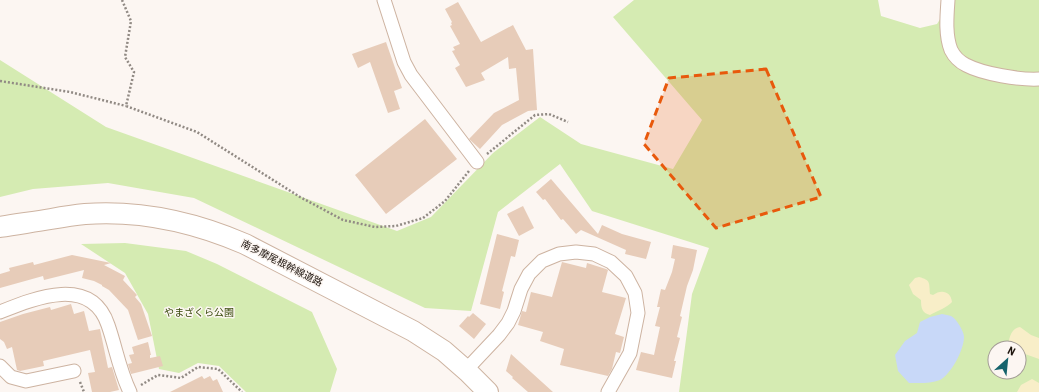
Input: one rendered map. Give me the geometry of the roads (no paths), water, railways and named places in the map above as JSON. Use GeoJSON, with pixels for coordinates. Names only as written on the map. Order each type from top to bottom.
{"type":"FeatureCollection","features":[{"type":"Feature","properties":{"kind":"main road","name":"南多摩尾根幹線道路"},"geometry":{"type":"LineString","coordinates":[[0,227],[83,214],[128,214],[171,220],[219,233],[245,244],[413,330],[444,351],[488,392]]}},
{"type":"Feature","properties":{"kind":"main road","name":"南多摩尾根幹線道路"},"geometry":{"type":"LineString","coordinates":[[0,236],[47,220]]}},
{"type":"Feature","properties":{"kind":"street"},"geometry":{"type":"LineString","coordinates":[[384,0],[404,62],[411,75],[476,162]]}},
{"type":"Feature","properties":{"kind":"street"},"geometry":{"type":"LineString","coordinates":[[948,0],[947,14],[949,42],[957,59],[966,65],[984,71],[1016,78],[1039,79]]}},
{"type":"Feature","properties":{"kind":"street"},"geometry":{"type":"LineString","coordinates":[[466,370],[499,335],[508,323],[529,274],[542,261],[559,254],[576,252],[594,254],[611,262],[626,276],[635,293],[638,313],[630,353],[608,392]]}},
{"type":"Feature","properties":{"kind":"street"},"geometry":{"type":"LineString","coordinates":[[0,312],[59,294],[78,295],[90,301],[100,310],[108,324],[121,371],[130,392]]}},
{"type":"Feature","properties":{"kind":"street"},"geometry":{"type":"LineString","coordinates":[[0,366],[11,377],[26,381],[74,371]]}},
{"type":"Feature","properties":{"kind":"water"},"geometry":{"type":"Polygon","coordinates":[[[942,314],[953,318],[963,332],[964,337],[959,355],[948,373],[940,380],[928,383],[909,383],[898,371],[895,355],[905,341],[917,333],[920,322],[930,317],[942,314]]]}},
{"type":"Feature","properties":{"kind":"park label","name":"やまざくら公園"},"geometry":{"type":"Point","coordinates":[199,312]}}]}
